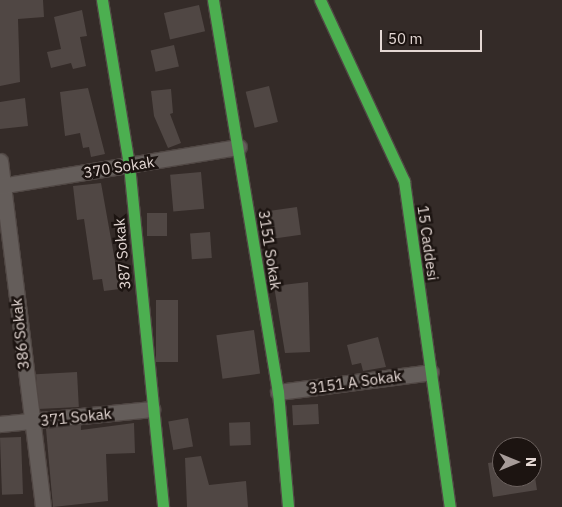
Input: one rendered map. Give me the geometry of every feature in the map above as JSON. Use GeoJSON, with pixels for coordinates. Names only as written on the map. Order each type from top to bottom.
{"type":"FeatureCollection","features":[{"type":"Feature","properties":{"kind":"street","name":"387 Sokak"},"geometry":{"type":"LineString","coordinates":[[102,0],[129,165],[152,410],[164,507]]}},
{"type":"Feature","properties":{"kind":"street","name":"3151 Sokak"},"geometry":{"type":"LineString","coordinates":[[213,0],[239,147],[278,392],[288,507]]}},
{"type":"Feature","properties":{"kind":"street","name":"15 Caddesi"},"geometry":{"type":"LineString","coordinates":[[320,0],[404,181],[450,507]]}},
{"type":"Feature","properties":{"kind":"street","name":"370 Sokak"},"geometry":{"type":"LineString","coordinates":[[2,186],[239,147]]}},
{"type":"Feature","properties":{"kind":"street","name":"386 Sokak"},"geometry":{"type":"LineString","coordinates":[[0,161],[30,422],[43,507]]}},
{"type":"Feature","properties":{"kind":"street","name":"3151 A Sokak"},"geometry":{"type":"LineString","coordinates":[[278,392],[431,372]]}},
{"type":"Feature","properties":{"kind":"street","name":"371 Sokak"},"geometry":{"type":"LineString","coordinates":[[0,424],[152,410]]}},
{"type":"Feature","properties":{"kind":"building"},"geometry":{"type":"Polygon","coordinates":[[[0,0],[43,0],[44,17],[18,19],[20,82],[0,86],[0,0]]]}},
{"type":"Feature","properties":{"kind":"building"},"geometry":{"type":"Polygon","coordinates":[[[199,5],[205,31],[170,39],[164,13],[199,5]]]}},
{"type":"Feature","properties":{"kind":"building"},"geometry":{"type":"Polygon","coordinates":[[[82,10],[87,36],[80,37],[86,66],[73,69],[71,63],[51,68],[47,52],[61,49],[54,17],[82,10]]]}},
{"type":"Feature","properties":{"kind":"building"},"geometry":{"type":"Polygon","coordinates":[[[174,45],[179,66],[156,72],[151,50],[174,45]]]}},
{"type":"Feature","properties":{"kind":"building"},"geometry":{"type":"Polygon","coordinates":[[[269,86],[278,122],[255,128],[246,92],[269,86]]]}},
{"type":"Feature","properties":{"kind":"building"},"geometry":{"type":"Polygon","coordinates":[[[88,88],[105,154],[91,157],[89,147],[83,148],[80,133],[65,136],[60,92],[88,88]]]}},
{"type":"Feature","properties":{"kind":"building"},"geometry":{"type":"Polygon","coordinates":[[[171,89],[173,113],[170,114],[181,143],[168,148],[154,116],[151,91],[171,89]]]}},
{"type":"Feature","properties":{"kind":"building"},"geometry":{"type":"Polygon","coordinates":[[[25,98],[28,126],[0,129],[0,102],[25,98]]]}},
{"type":"Feature","properties":{"kind":"building"},"geometry":{"type":"Polygon","coordinates":[[[201,172],[204,209],[173,212],[170,175],[201,172]]]}},
{"type":"Feature","properties":{"kind":"building"},"geometry":{"type":"Polygon","coordinates":[[[101,183],[120,289],[104,291],[102,279],[93,280],[84,219],[77,220],[73,186],[101,183]]]}},
{"type":"Feature","properties":{"kind":"building"},"geometry":{"type":"Polygon","coordinates":[[[297,207],[301,235],[269,239],[265,211],[297,207]]]}},
{"type":"Feature","properties":{"kind":"building"},"geometry":{"type":"Polygon","coordinates":[[[147,213],[167,213],[167,236],[147,236],[147,213]]]}},
{"type":"Feature","properties":{"kind":"building"},"geometry":{"type":"Polygon","coordinates":[[[210,232],[212,258],[192,259],[190,233],[210,232]]]}},
{"type":"Feature","properties":{"kind":"building"},"geometry":{"type":"Polygon","coordinates":[[[308,282],[310,352],[285,353],[274,286],[308,282]]]}},
{"type":"Feature","properties":{"kind":"building"},"geometry":{"type":"Polygon","coordinates":[[[156,300],[178,300],[178,362],[156,362],[156,300]]]}},
{"type":"Feature","properties":{"kind":"building"},"geometry":{"type":"Polygon","coordinates":[[[254,330],[260,374],[222,379],[216,335],[254,330]]]}},
{"type":"Feature","properties":{"kind":"building"},"geometry":{"type":"Polygon","coordinates":[[[378,337],[386,367],[363,371],[361,363],[352,365],[347,345],[378,337]]]}},
{"type":"Feature","properties":{"kind":"building"},"geometry":{"type":"Polygon","coordinates":[[[77,372],[79,407],[38,409],[36,374],[77,372]]]}},
{"type":"Feature","properties":{"kind":"building"},"geometry":{"type":"Polygon","coordinates":[[[318,404],[319,424],[293,425],[292,405],[318,404]]]}},
{"type":"Feature","properties":{"kind":"building"},"geometry":{"type":"Polygon","coordinates":[[[188,418],[193,447],[173,450],[168,421],[188,418]]]}},
{"type":"Feature","properties":{"kind":"building"},"geometry":{"type":"Polygon","coordinates":[[[250,422],[251,445],[230,446],[229,423],[250,422]]]}},
{"type":"Feature","properties":{"kind":"building"},"geometry":{"type":"Polygon","coordinates":[[[134,423],[135,453],[106,454],[108,501],[53,507],[46,429],[81,425],[81,430],[134,423]]]}},
{"type":"Feature","properties":{"kind":"building"},"geometry":{"type":"Polygon","coordinates":[[[21,437],[23,494],[2,495],[0,438],[21,437]]]}},
{"type":"Feature","properties":{"kind":"building"},"geometry":{"type":"Polygon","coordinates":[[[201,456],[209,485],[246,481],[248,507],[187,507],[185,458],[201,456]]]}},
{"type":"Feature","properties":{"kind":"building"},"geometry":{"type":"Polygon","coordinates":[[[492,462],[492,487],[537,487],[537,490],[493,497],[488,463],[492,462]]]}},
{"type":"Feature","properties":{"kind":"traffic: fast"},"geometry":{"type":"LineString","coordinates":[[102,0],[129,165],[163,507]]}},
{"type":"Feature","properties":{"kind":"traffic: fast"},"geometry":{"type":"LineString","coordinates":[[213,0],[278,392],[288,507]]}},
{"type":"Feature","properties":{"kind":"traffic: fast"},"geometry":{"type":"LineString","coordinates":[[320,0],[404,181],[450,507]]}}]}
